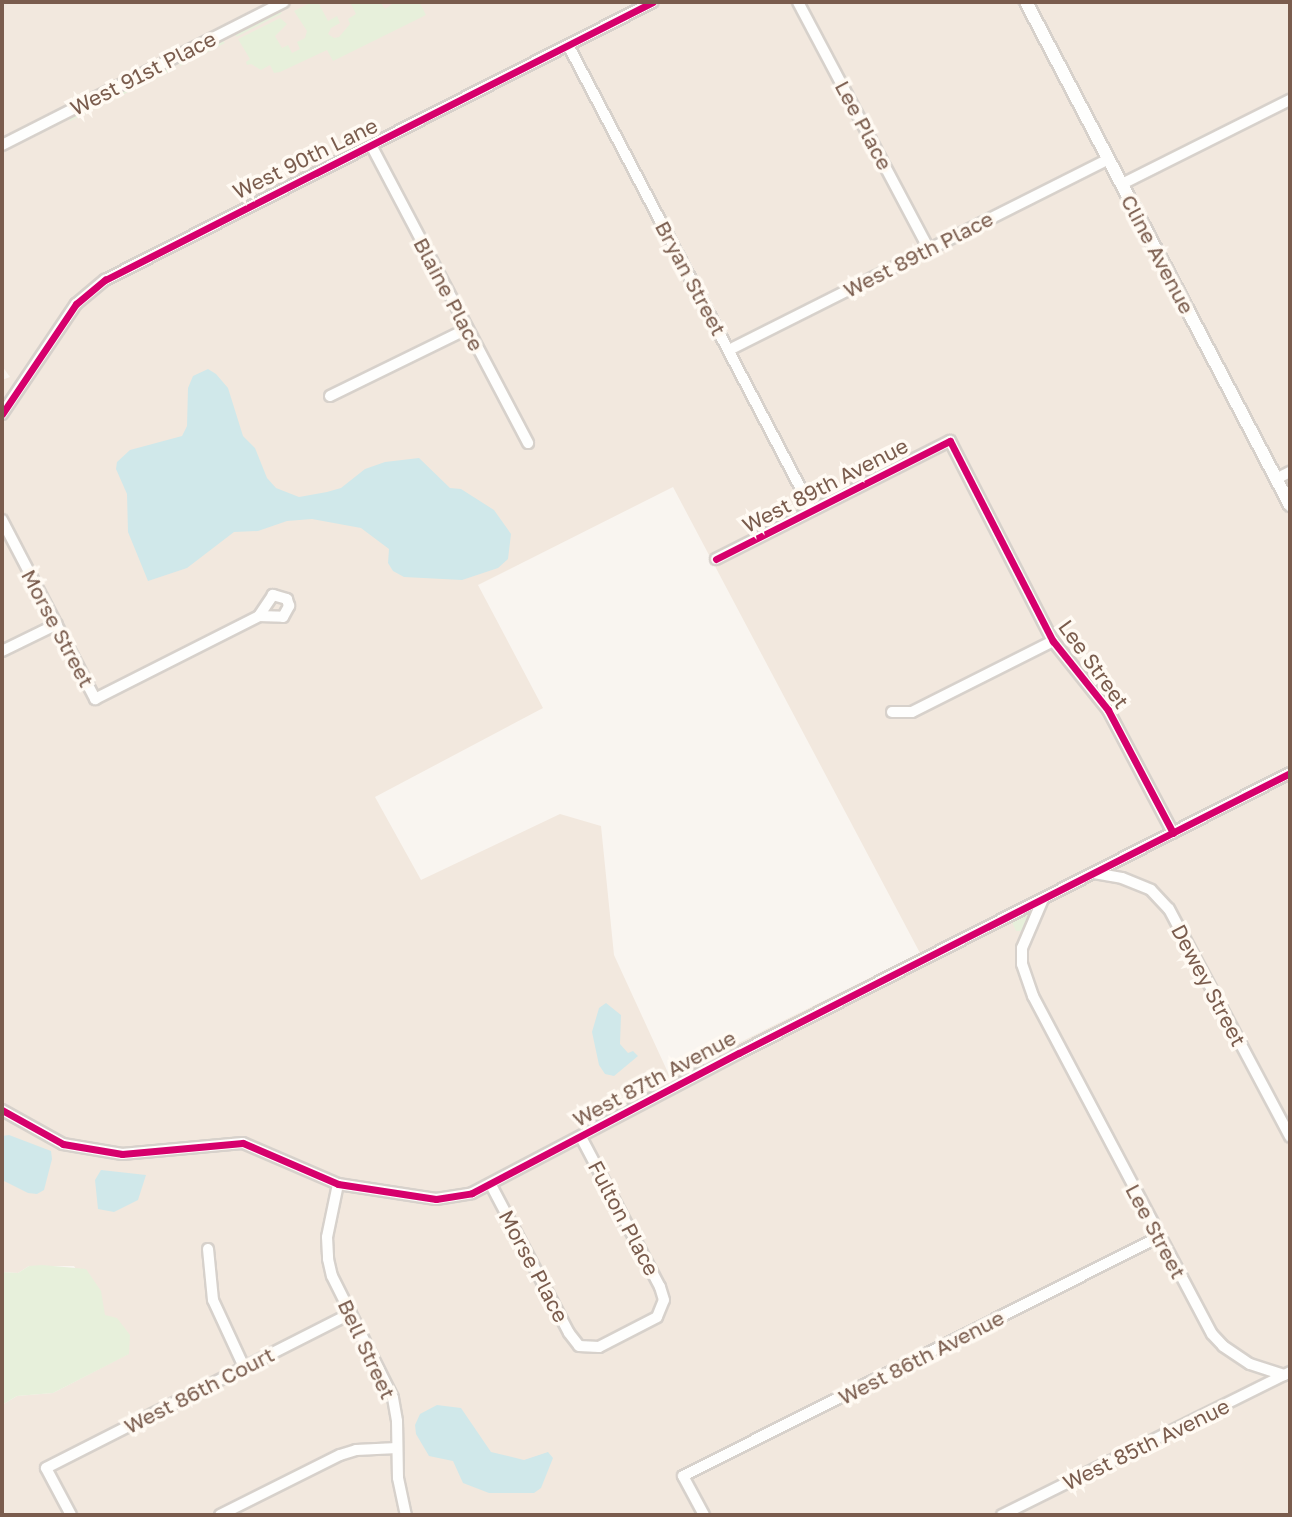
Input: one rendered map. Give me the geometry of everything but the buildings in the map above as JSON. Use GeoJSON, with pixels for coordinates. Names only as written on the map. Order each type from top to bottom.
{"type":"FeatureCollection","features":[{"type":"Feature","properties":{"kind":"street","name":"West 91st Place"},"geometry":{"type":"LineString","coordinates":[[2,145],[284,2]]}},
{"type":"Feature","properties":{"kind":"street","name":"West 90th Lane"},"geometry":{"type":"LineString","coordinates":[[2,414],[76,304],[93,287],[173,243],[653,2]]}},
{"type":"Feature","properties":{"kind":"street","name":"Lee Place"},"geometry":{"type":"LineString","coordinates":[[798,2],[928,248]]}},
{"type":"Feature","properties":{"kind":"street","name":"Cline Avenue"},"geometry":{"type":"LineString","coordinates":[[1026,2],[1290,505]]}},
{"type":"Feature","properties":{"kind":"street","name":"Bryan Street"},"geometry":{"type":"LineString","coordinates":[[568,45],[812,510]]}},
{"type":"Feature","properties":{"kind":"street"},"geometry":{"type":"LineString","coordinates":[[1122,184],[1290,100]]}},
{"type":"Feature","properties":{"kind":"street","name":"Blaine Place"},"geometry":{"type":"LineString","coordinates":[[371,145],[527,443]]}},
{"type":"Feature","properties":{"kind":"street","name":"West 89th Place"},"geometry":{"type":"LineString","coordinates":[[729,350],[1108,159]]}},
{"type":"Feature","properties":{"kind":"street"},"geometry":{"type":"LineString","coordinates":[[330,396],[467,328]]}},
{"type":"Feature","properties":{"kind":"street","name":"West 89th Avenue"},"geometry":{"type":"LineString","coordinates":[[716,559],[950,441]]}},
{"type":"Feature","properties":{"kind":"street","name":"Lee Street"},"geometry":{"type":"LineString","coordinates":[[950,441],[1053,641],[1108,710],[1173,833]]}},
{"type":"Feature","properties":{"kind":"street"},"geometry":{"type":"LineString","coordinates":[[1276,479],[1290,471]]}},
{"type":"Feature","properties":{"kind":"street","name":"Morse Street"},"geometry":{"type":"LineString","coordinates":[[2,520],[95,699],[259,616]]}},
{"type":"Feature","properties":{"kind":"street"},"geometry":{"type":"LineString","coordinates":[[2,651],[57,624]]}},
{"type":"Feature","properties":{"kind":"street"},"geometry":{"type":"LineString","coordinates":[[892,712],[912,712],[1053,641]]}},
{"type":"Feature","properties":{"kind":"street","name":"West 87th Avenue"},"geometry":{"type":"LineString","coordinates":[[2,1110],[63,1144],[122,1154],[243,1143],[338,1184],[436,1199],[462,1196],[491,1185],[1290,773]]}},
{"type":"Feature","properties":{"kind":"street","name":"Dewey Street"},"geometry":{"type":"LineString","coordinates":[[1094,873],[1122,878],[1151,890],[1169,909],[1290,1137]]}},
{"type":"Feature","properties":{"kind":"street","name":"Lee Street"},"geometry":{"type":"LineString","coordinates":[[1043,899],[1022,948],[1027,981],[1212,1334],[1223,1346],[1250,1364],[1287,1373]]}},
{"type":"Feature","properties":{"kind":"street","name":"Fulton Place"},"geometry":{"type":"LineString","coordinates":[[579,1346],[599,1347],[657,1317],[664,1300],[581,1137]]}},
{"type":"Feature","properties":{"kind":"street","name":"Bell Street"},"geometry":{"type":"LineString","coordinates":[[338,1184],[327,1237],[328,1259],[332,1276],[393,1398],[398,1478],[407,1515]]}},
{"type":"Feature","properties":{"kind":"street","name":"Morse Place"},"geometry":{"type":"LineString","coordinates":[[491,1185],[570,1335],[579,1346]]}},
{"type":"Feature","properties":{"kind":"street","name":"West 86th Avenue"},"geometry":{"type":"LineString","coordinates":[[704,1515],[683,1476],[1159,1237]]}},
{"type":"Feature","properties":{"kind":"street"},"geometry":{"type":"LineString","coordinates":[[208,1249],[213,1302],[244,1367]]}},
{"type":"Feature","properties":{"kind":"street","name":"West 86th Court"},"geometry":{"type":"LineString","coordinates":[[71,1515],[46,1468],[351,1313]]}},
{"type":"Feature","properties":{"kind":"street","name":"West 85th Avenue"},"geometry":{"type":"LineString","coordinates":[[1002,1515],[1287,1373]]}},
{"type":"Feature","properties":{"kind":"street"},"geometry":{"type":"LineString","coordinates":[[220,1515],[340,1455],[356,1450],[397,1448]]}},
{"type":"Feature","properties":{"kind":"shaded area"},"geometry":{"type":"Polygon","coordinates":[[[2,2],[1290,2],[1290,1515],[2,1515],[2,1405],[17,1396],[53,1393],[128,1354],[74,1266],[29,1266],[18,1273],[2,1272],[2,380],[10,377],[2,366],[2,2]],[[673,487],[478,585],[543,708],[375,797],[421,880],[560,814],[601,826],[614,955],[670,1077],[920,953],[673,487]]]}},
{"type":"Feature","properties":{"kind":"green space"},"geometry":{"type":"Polygon","coordinates":[[[312,2],[318,2],[328,21],[337,16],[340,23],[331,28],[328,34],[334,38],[339,37],[350,24],[348,19],[356,14],[350,2],[380,2],[385,9],[395,2],[419,2],[426,15],[333,61],[327,50],[280,72],[274,73],[270,65],[261,70],[251,64],[247,65],[246,62],[250,59],[238,39],[280,18],[287,24],[275,36],[282,48],[288,45],[292,53],[300,49],[297,42],[305,38],[307,31],[294,11],[312,2]]]}},
{"type":"Feature","properties":{"kind":"green space"},"geometry":{"type":"Polygon","coordinates":[[[280,10],[282,14],[236,37],[235,33],[280,10]]]}},
{"type":"Feature","properties":{"kind":"green space"},"geometry":{"type":"Polygon","coordinates":[[[222,40],[225,43],[180,66],[178,61],[222,40]]]}},
{"type":"Feature","properties":{"kind":"green space"},"geometry":{"type":"Polygon","coordinates":[[[171,65],[174,69],[70,121],[69,117],[171,65]]]}},
{"type":"Feature","properties":{"kind":"green space"},"geometry":{"type":"Polygon","coordinates":[[[1031,910],[1023,931],[1016,931],[1011,920],[1031,910]]]}},
{"type":"Feature","properties":{"kind":"green space"},"geometry":{"type":"Polygon","coordinates":[[[29,1266],[86,1269],[101,1291],[105,1315],[117,1318],[130,1335],[129,1354],[53,1393],[17,1396],[2,1405],[2,1272],[18,1273],[29,1266]]]}},
{"type":"Feature","properties":{"kind":"water"},"geometry":{"type":"Polygon","coordinates":[[[208,369],[228,388],[243,436],[255,448],[267,478],[276,488],[299,497],[327,492],[341,488],[365,469],[385,462],[419,458],[450,488],[461,489],[494,510],[511,534],[508,559],[498,568],[462,580],[404,577],[393,571],[388,563],[389,549],[361,528],[312,519],[287,521],[258,531],[234,532],[187,568],[148,581],[128,532],[127,494],[116,469],[117,462],[130,450],[182,436],[187,426],[188,388],[193,376],[208,369]]]}},
{"type":"Feature","properties":{"kind":"water"},"geometry":{"type":"Polygon","coordinates":[[[606,1003],[621,1015],[620,1044],[628,1053],[633,1051],[638,1056],[614,1076],[605,1074],[599,1065],[592,1032],[599,1008],[606,1003]]]}},
{"type":"Feature","properties":{"kind":"water"},"geometry":{"type":"Polygon","coordinates":[[[9,1135],[51,1151],[52,1159],[44,1190],[37,1194],[28,1193],[2,1180],[2,1136],[9,1135]]]}},
{"type":"Feature","properties":{"kind":"water"},"geometry":{"type":"Polygon","coordinates":[[[101,1170],[146,1175],[138,1200],[114,1212],[98,1209],[95,1180],[101,1170]]]}},
{"type":"Feature","properties":{"kind":"water"},"geometry":{"type":"Polygon","coordinates":[[[437,1405],[461,1408],[491,1452],[524,1460],[548,1452],[553,1458],[541,1488],[534,1493],[489,1493],[463,1483],[453,1461],[429,1456],[416,1434],[415,1425],[420,1414],[437,1405]]]}},
{"type":"Feature","properties":{"kind":"cycle path"},"geometry":{"type":"LineString","coordinates":[[2,414],[76,304],[105,280],[653,2]]}},
{"type":"Feature","properties":{"kind":"cycle path"},"geometry":{"type":"LineString","coordinates":[[716,559],[950,441],[1053,641],[1108,710],[1173,833]]}},
{"type":"Feature","properties":{"kind":"cycle path"},"geometry":{"type":"LineString","coordinates":[[2,1110],[63,1144],[122,1154],[243,1143],[338,1184],[436,1199],[472,1193],[739,1053],[1290,773]]}}]}
